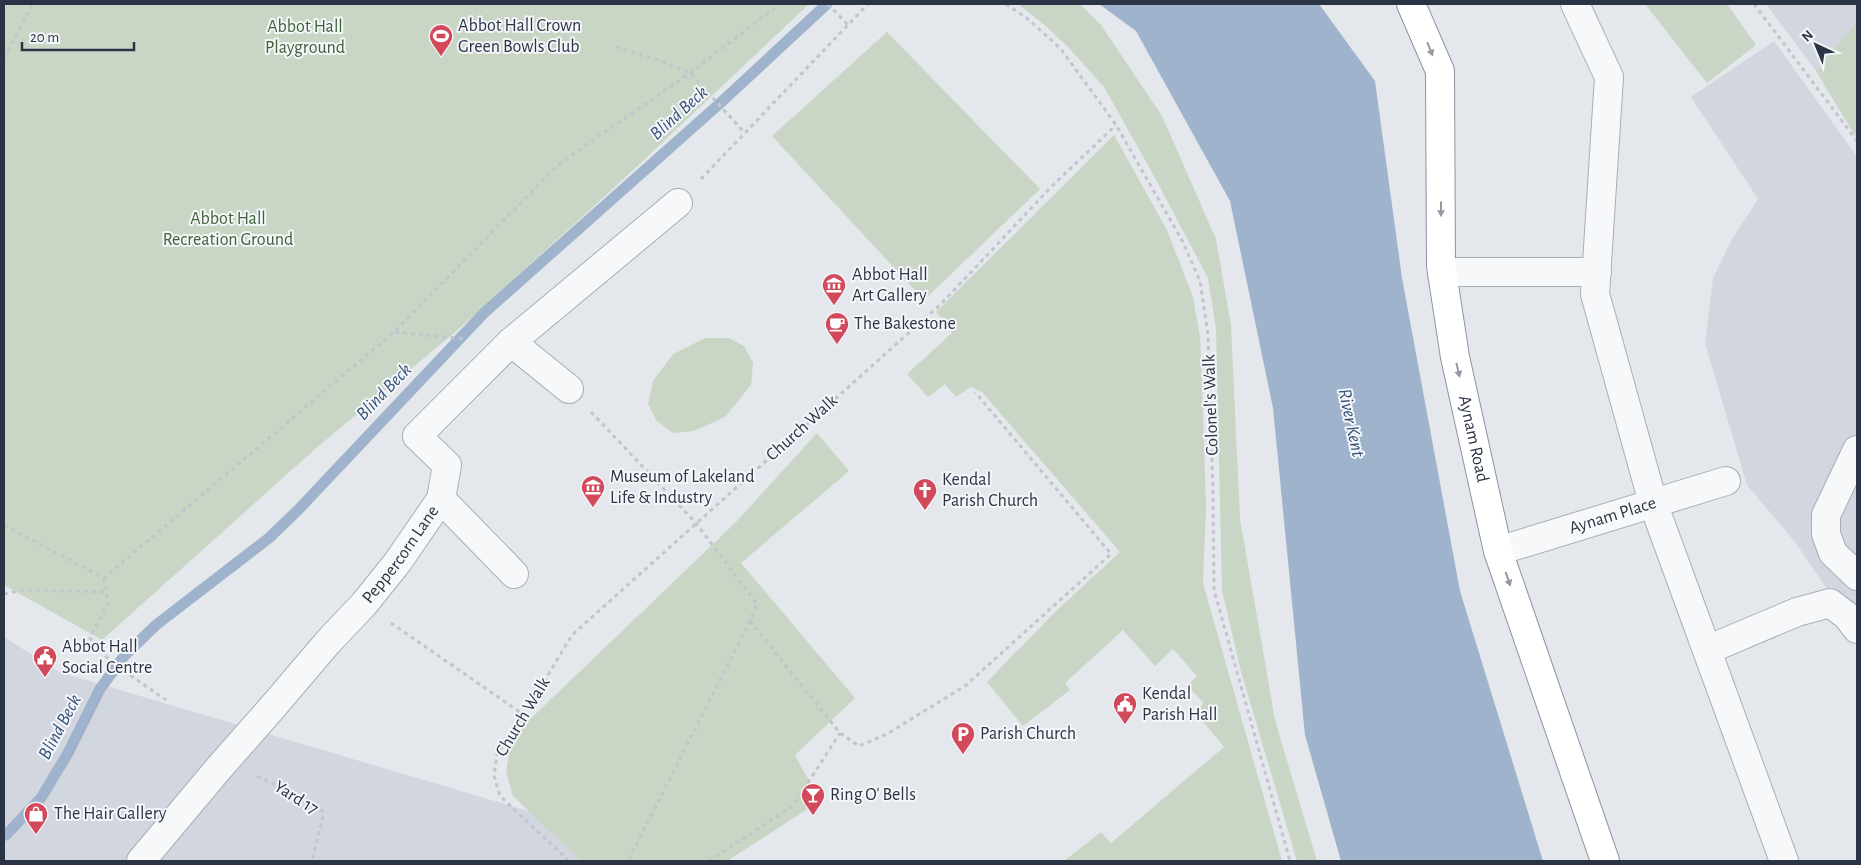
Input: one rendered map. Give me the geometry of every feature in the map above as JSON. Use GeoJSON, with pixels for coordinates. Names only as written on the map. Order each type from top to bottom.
{"type":"FeatureCollection","features":[{"type":"Feature","properties":{"kind":"highway","name":"Aynam Road"},"geometry":{"type":"LineString","coordinates":[[1416,5],[1440,71],[1442,272],[1455,356],[1498,551],[1604,861]]}},
{"type":"Feature","properties":{"kind":"street"},"geometry":{"type":"LineString","coordinates":[[1575,4],[1609,77],[1595,294],[1653,504],[1784,861]]}},
{"type":"Feature","properties":{"kind":"street","name":"Peppercorn Lane"},"geometry":{"type":"LineString","coordinates":[[141,861],[157,851],[226,760],[328,642],[364,604],[397,563],[441,499],[447,465],[416,436],[511,342],[678,203]]}},
{"type":"Feature","properties":{"kind":"street"},"geometry":{"type":"LineString","coordinates":[[1442,272],[1596,272]]}},
{"type":"Feature","properties":{"kind":"street"},"geometry":{"type":"LineString","coordinates":[[511,342],[569,389]]}},
{"type":"Feature","properties":{"kind":"street"},"geometry":{"type":"LineString","coordinates":[[1857,450],[1826,515],[1826,534],[1833,553],[1857,576]]}},
{"type":"Feature","properties":{"kind":"street","name":"Aynam Place"},"geometry":{"type":"LineString","coordinates":[[1498,551],[1726,480]]}},
{"type":"Feature","properties":{"kind":"street"},"geometry":{"type":"LineString","coordinates":[[441,499],[514,574]]}},
{"type":"Feature","properties":{"kind":"street"},"geometry":{"type":"LineString","coordinates":[[1707,650],[1797,612],[1830,603],[1847,616],[1857,629]]}},
{"type":"Feature","properties":{"kind":"path"},"geometry":{"type":"LineString","coordinates":[[4,58],[33,4]]}},
{"type":"Feature","properties":{"kind":"path"},"geometry":{"type":"LineString","coordinates":[[104,578],[394,332],[559,164],[690,73],[780,4]]}},
{"type":"Feature","properties":{"kind":"path"},"geometry":{"type":"LineString","coordinates":[[828,4],[848,25]]}},
{"type":"Feature","properties":{"kind":"path"},"geometry":{"type":"LineString","coordinates":[[678,203],[868,4]]}},
{"type":"Feature","properties":{"kind":"path","name":"Colonel's Walk"},"geometry":{"type":"LineString","coordinates":[[1006,4],[1028,19],[1061,49],[1116,125],[1183,242],[1200,281],[1208,334],[1214,493],[1214,590],[1290,861]]}},
{"type":"Feature","properties":{"kind":"path"},"geometry":{"type":"LineString","coordinates":[[1754,4],[1857,141]]}},
{"type":"Feature","properties":{"kind":"path"},"geometry":{"type":"LineString","coordinates":[[616,47],[661,61],[690,73],[745,133]]}},
{"type":"Feature","properties":{"kind":"path","name":"Church Walk"},"geometry":{"type":"LineString","coordinates":[[569,861],[500,796],[494,776],[497,754],[524,715],[572,635],[941,304],[1054,184],[1116,125]]}},
{"type":"Feature","properties":{"kind":"path"},"geometry":{"type":"LineString","coordinates":[[394,332],[469,339]]}},
{"type":"Feature","properties":{"kind":"path"},"geometry":{"type":"LineString","coordinates":[[569,389],[696,523],[757,604],[628,861]]}},
{"type":"Feature","properties":{"kind":"path"},"geometry":{"type":"LineString","coordinates":[[750,621],[840,733],[859,746],[887,734],[965,686],[1111,554],[975,392]]}},
{"type":"Feature","properties":{"kind":"path"},"geometry":{"type":"LineString","coordinates":[[4,526],[104,578]]}},
{"type":"Feature","properties":{"kind":"path"},"geometry":{"type":"LineString","coordinates":[[104,578],[108,602],[90,638],[111,662],[166,700]]}},
{"type":"Feature","properties":{"kind":"path"},"geometry":{"type":"LineString","coordinates":[[4,594],[23,590],[106,592]]}},
{"type":"Feature","properties":{"kind":"path"},"geometry":{"type":"LineString","coordinates":[[364,604],[524,715]]}},
{"type":"Feature","properties":{"kind":"path"},"geometry":{"type":"LineString","coordinates":[[709,861],[793,806],[840,733]]}},
{"type":"Feature","properties":{"kind":"path","name":"Yard 17"},"geometry":{"type":"LineString","coordinates":[[226,760],[306,799],[324,812],[312,861]]}},
{"type":"Feature","properties":{"kind":"shaded area"},"geometry":{"type":"Polygon","coordinates":[[[1766,4],[1857,4],[1857,21],[1816,71],[1766,4]]]}},
{"type":"Feature","properties":{"kind":"shaded area"},"geometry":{"type":"Polygon","coordinates":[[[1774,41],[1857,157],[1857,620],[1829,592],[1795,542],[1747,485],[1705,343],[1713,278],[1731,241],[1758,199],[1691,97],[1774,41]]]}},
{"type":"Feature","properties":{"kind":"shaded area"},"geometry":{"type":"Polygon","coordinates":[[[4,637],[59,672],[596,831],[661,861],[4,861],[4,637]]]}},
{"type":"Feature","properties":{"kind":"green space","name":"Abbot Hall Recreation Ground"},"geometry":{"type":"Polygon","coordinates":[[[4,4],[808,5],[629,174],[460,328],[314,450],[102,640],[4,585],[4,4]]]}},
{"type":"Feature","properties":{"kind":"green space"},"geometry":{"type":"Polygon","coordinates":[[[1018,4],[1080,4],[1101,25],[1162,116],[1216,239],[1231,325],[1240,519],[1275,720],[1317,861],[1297,861],[1240,668],[1222,590],[1216,328],[1208,278],[1104,87],[1070,49],[1047,27],[1018,4]]]}},
{"type":"Feature","properties":{"kind":"green space"},"geometry":{"type":"Polygon","coordinates":[[[1645,4],[1727,4],[1756,45],[1707,83],[1645,4]]]}},
{"type":"Feature","properties":{"kind":"green space"},"geometry":{"type":"Polygon","coordinates":[[[1857,21],[1857,139],[1816,71],[1857,21]]]}},
{"type":"Feature","properties":{"kind":"green space"},"geometry":{"type":"Polygon","coordinates":[[[887,32],[1040,189],[924,300],[772,136],[887,32]]]}},
{"type":"Feature","properties":{"kind":"green space"},"geometry":{"type":"Polygon","coordinates":[[[1114,135],[1167,230],[1193,297],[1200,337],[1202,377],[1206,508],[1203,583],[1282,861],[1064,861],[1101,832],[1111,843],[1224,747],[1195,712],[1204,703],[1187,686],[1197,676],[1173,649],[1155,666],[1123,630],[1065,683],[1070,690],[1023,726],[987,682],[1054,613],[1120,552],[982,392],[971,387],[956,397],[945,384],[928,397],[907,374],[952,333],[936,312],[1114,135]]]}},
{"type":"Feature","properties":{"kind":"green space"},"geometry":{"type":"Polygon","coordinates":[[[705,338],[729,338],[744,346],[753,363],[751,385],[725,417],[694,431],[673,433],[656,420],[648,404],[653,381],[673,354],[705,338]]]}},
{"type":"Feature","properties":{"kind":"green space"},"geometry":{"type":"Polygon","coordinates":[[[817,433],[849,471],[741,563],[855,698],[795,755],[820,801],[727,861],[581,861],[513,796],[506,772],[509,753],[524,725],[736,522],[817,433]]]}},
{"type":"Feature","properties":{"kind":"water","name":"River Kent"},"geometry":{"type":"Polygon","coordinates":[[[1099,4],[1319,4],[1375,81],[1402,278],[1460,591],[1543,861],[1341,861],[1305,735],[1273,408],[1230,201],[1136,31],[1099,4]]]}},
{"type":"Feature","properties":{"kind":"waterway","name":"Blind Beck"},"geometry":{"type":"LineString","coordinates":[[6,835],[41,798],[68,753],[100,689],[125,655],[156,625],[269,538],[298,510],[484,313],[717,106],[827,4]]}},
{"type":"Feature","properties":{"kind":"place","name":"Abbot Hall Crown Green Bowls Club"},"geometry":{"type":"Point","coordinates":[441,57]}},
{"type":"Feature","properties":{"kind":"place","name":"Abbot Hall Art Gallery"},"geometry":{"type":"Point","coordinates":[834,306]}},
{"type":"Feature","properties":{"kind":"place","name":"The Bakestone"},"geometry":{"type":"Point","coordinates":[837,345]}},
{"type":"Feature","properties":{"kind":"place","name":"Museum of Lakeland Life & Industry"},"geometry":{"type":"Point","coordinates":[593,508]}},
{"type":"Feature","properties":{"kind":"place","name":"Kendal Parish Church"},"geometry":{"type":"Point","coordinates":[925,511]}},
{"type":"Feature","properties":{"kind":"place","name":"Abbot Hall Social Centre"},"geometry":{"type":"Point","coordinates":[45,678]}},
{"type":"Feature","properties":{"kind":"place","name":"Kendal Parish Hall"},"geometry":{"type":"Point","coordinates":[1125,725]}},
{"type":"Feature","properties":{"kind":"place","name":"Parish Church"},"geometry":{"type":"Point","coordinates":[963,755]}},
{"type":"Feature","properties":{"kind":"place","name":"Ring O' Bells"},"geometry":{"type":"Point","coordinates":[813,816]}},
{"type":"Feature","properties":{"kind":"place","name":"The Hair Gallery"},"geometry":{"type":"Point","coordinates":[36,835]}},
{"type":"Feature","properties":{"kind":"park label","name":"Abbot Hall Playground"},"geometry":{"type":"Point","coordinates":[305,37]}}]}
